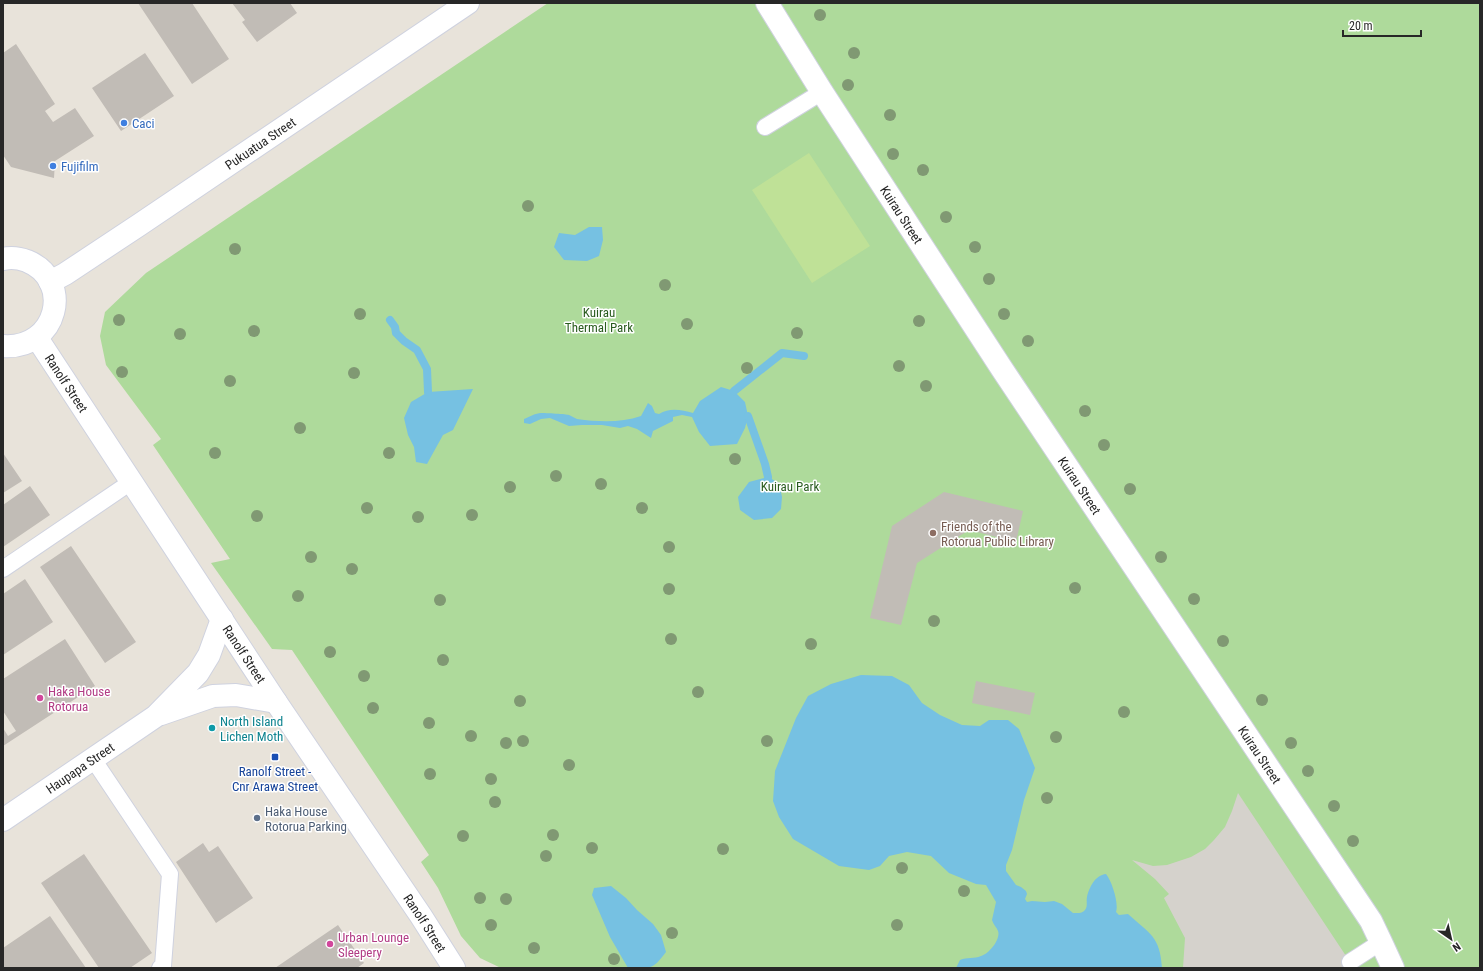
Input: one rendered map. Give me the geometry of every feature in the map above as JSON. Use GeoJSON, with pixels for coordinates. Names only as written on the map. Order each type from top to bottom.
{"type":"FeatureCollection","features":[{"type":"Feature","properties":{"kind":"street","name":"Pukuatua Street"},"geometry":{"type":"LineString","coordinates":[[50,282],[65,274],[139,225],[468,3]]}},
{"type":"Feature","properties":{"kind":"street","name":"Kuirau Street"},"geometry":{"type":"LineString","coordinates":[[767,3],[822,92],[1002,369],[1371,922],[1382,942],[1393,968]]}},
{"type":"Feature","properties":{"kind":"street"},"geometry":{"type":"LineString","coordinates":[[3,259],[20,259],[32,263],[42,271],[50,282],[54,297],[54,312],[44,331],[36,338],[20,346],[3,346]]}},
{"type":"Feature","properties":{"kind":"street","name":"Ranolf Street"},"geometry":{"type":"LineString","coordinates":[[36,338],[276,702],[421,916],[454,968]]}},
{"type":"Feature","properties":{"kind":"street","name":"Haupapa Street"},"geometry":{"type":"LineString","coordinates":[[4,817],[156,716],[198,673],[209,655],[222,619]]}},
{"type":"Feature","properties":{"kind":"street","name":"Haupapa Street"},"geometry":{"type":"LineString","coordinates":[[156,716],[213,696],[236,695],[276,702]]}},
{"type":"Feature","properties":{"kind":"lane"},"geometry":{"type":"LineString","coordinates":[[765,127],[822,92]]}},
{"type":"Feature","properties":{"kind":"lane"},"geometry":{"type":"LineString","coordinates":[[3,569],[131,482]]}},
{"type":"Feature","properties":{"kind":"lane"},"geometry":{"type":"LineString","coordinates":[[93,759],[170,874],[163,966],[160,968]]}},
{"type":"Feature","properties":{"kind":"lane"},"geometry":{"type":"LineString","coordinates":[[1350,962],[1382,942]]}},
{"type":"Feature","properties":{"kind":"green space","name":"Kuirau Park"},"geometry":{"type":"Polygon","coordinates":[[[548,3],[1480,3],[1480,968],[501,968],[480,958],[461,936],[438,888],[421,862],[429,855],[292,650],[272,649],[211,563],[230,559],[153,445],[161,439],[106,365],[100,336],[105,312],[146,273],[548,3]]]}},
{"type":"Feature","properties":{"kind":"green space"},"geometry":{"type":"Polygon","coordinates":[[[809,153],[870,246],[812,283],[752,190],[809,153]]]}},
{"type":"Feature","properties":{"kind":"shaded area"},"geometry":{"type":"Polygon","coordinates":[[[1238,793],[1350,962],[1357,968],[1183,968],[1185,938],[1164,898],[1169,894],[1155,879],[1132,860],[1153,866],[1167,865],[1191,857],[1205,849],[1225,827],[1238,793]]]}},
{"type":"Feature","properties":{"kind":"water"},"geometry":{"type":"Polygon","coordinates":[[[589,227],[602,227],[603,240],[599,256],[587,261],[564,260],[554,247],[559,233],[575,235],[589,227]]]}},
{"type":"Feature","properties":{"kind":"water"},"geometry":{"type":"Polygon","coordinates":[[[721,387],[734,391],[745,402],[748,416],[745,428],[737,444],[710,446],[699,432],[692,417],[682,415],[673,417],[673,421],[653,431],[651,438],[637,429],[628,426],[620,428],[602,425],[569,426],[550,418],[541,419],[530,424],[524,423],[524,419],[541,413],[570,415],[577,419],[593,421],[626,420],[641,416],[648,403],[652,406],[655,413],[659,414],[667,410],[680,410],[693,413],[700,401],[721,387]]]}},
{"type":"Feature","properties":{"kind":"water"},"geometry":{"type":"Polygon","coordinates":[[[473,389],[453,430],[443,435],[427,464],[416,462],[414,447],[408,435],[404,418],[411,402],[428,392],[473,389]]]}},
{"type":"Feature","properties":{"kind":"water"},"geometry":{"type":"Polygon","coordinates":[[[768,477],[779,483],[782,497],[781,509],[772,518],[754,520],[740,510],[738,497],[749,482],[768,477]]]}},
{"type":"Feature","properties":{"kind":"water"},"geometry":{"type":"Polygon","coordinates":[[[861,675],[892,676],[909,685],[922,703],[940,715],[962,725],[980,726],[989,720],[1008,720],[1019,729],[1035,768],[1024,800],[1012,850],[1006,865],[1006,871],[1016,885],[1026,891],[1027,894],[1025,899],[1027,902],[1054,901],[1062,904],[1073,913],[1081,913],[1085,910],[1087,905],[1087,897],[1091,886],[1096,879],[1106,874],[1111,882],[1117,904],[1116,912],[1119,915],[1128,914],[1148,931],[1159,949],[1162,968],[956,968],[960,960],[984,955],[994,946],[998,938],[998,931],[992,920],[996,902],[986,885],[976,884],[949,873],[931,856],[907,852],[889,856],[880,866],[869,870],[839,866],[793,839],[779,817],[773,801],[775,771],[796,718],[808,696],[831,684],[861,675]]]}},
{"type":"Feature","properties":{"kind":"water"},"geometry":{"type":"Polygon","coordinates":[[[611,886],[653,924],[661,935],[666,952],[654,965],[646,968],[628,968],[610,937],[592,895],[594,888],[611,886]]]}},
{"type":"Feature","properties":{"kind":"building"},"geometry":{"type":"Polygon","coordinates":[[[138,3],[192,3],[229,59],[192,84],[138,3]]]}},
{"type":"Feature","properties":{"kind":"building"},"geometry":{"type":"Polygon","coordinates":[[[232,3],[290,3],[297,13],[257,42],[242,22],[245,20],[232,3]]]}},
{"type":"Feature","properties":{"kind":"building"},"geometry":{"type":"Polygon","coordinates":[[[16,44],[55,104],[45,111],[53,122],[75,108],[94,136],[55,161],[54,178],[11,167],[3,155],[3,53],[16,44]]]}},
{"type":"Feature","properties":{"kind":"building"},"geometry":{"type":"Polygon","coordinates":[[[145,53],[174,96],[121,131],[92,88],[145,53]]]}},
{"type":"Feature","properties":{"kind":"building"},"geometry":{"type":"Polygon","coordinates":[[[3,453],[22,481],[3,493],[3,453]]]}},
{"type":"Feature","properties":{"kind":"building"},"geometry":{"type":"Polygon","coordinates":[[[30,486],[50,515],[3,547],[3,505],[30,486]]]}},
{"type":"Feature","properties":{"kind":"building"},"geometry":{"type":"Polygon","coordinates":[[[944,492],[1023,511],[1016,542],[969,530],[917,563],[901,625],[870,618],[892,526],[944,492]]]}},
{"type":"Feature","properties":{"kind":"building"},"geometry":{"type":"Polygon","coordinates":[[[71,546],[136,642],[105,663],[40,567],[71,546]]]}},
{"type":"Feature","properties":{"kind":"building"},"geometry":{"type":"Polygon","coordinates":[[[25,579],[53,622],[3,655],[3,594],[25,579]]]}},
{"type":"Feature","properties":{"kind":"building","name":"Haka House Rotorua"},"geometry":{"type":"Polygon","coordinates":[[[65,639],[95,686],[3,746],[3,728],[8,736],[16,731],[3,711],[3,679],[65,639]]]}},
{"type":"Feature","properties":{"kind":"building"},"geometry":{"type":"Polygon","coordinates":[[[976,681],[1035,693],[1030,715],[972,703],[976,681]]]}},
{"type":"Feature","properties":{"kind":"building"},"geometry":{"type":"Polygon","coordinates":[[[203,843],[209,852],[218,846],[253,898],[216,923],[176,862],[203,843]]]}},
{"type":"Feature","properties":{"kind":"building"},"geometry":{"type":"Polygon","coordinates":[[[84,854],[152,953],[130,968],[99,968],[41,883],[84,854]]]}},
{"type":"Feature","properties":{"kind":"building"},"geometry":{"type":"Polygon","coordinates":[[[50,916],[86,968],[3,968],[3,948],[50,916]]]}},
{"type":"Feature","properties":{"kind":"building","name":"Urban Lounge Sleepery"},"geometry":{"type":"Polygon","coordinates":[[[338,925],[364,963],[357,968],[275,968],[338,925]]]}},
{"type":"Feature","properties":{"kind":"waterway"},"geometry":{"type":"LineString","coordinates":[[390,320],[395,327],[396,333],[417,350],[427,369],[428,392]]}},
{"type":"Feature","properties":{"kind":"waterway"},"geometry":{"type":"LineString","coordinates":[[734,391],[782,353],[804,356]]}},
{"type":"Feature","properties":{"kind":"waterway"},"geometry":{"type":"LineString","coordinates":[[748,416],[768,477]]}},
{"type":"Feature","properties":{"kind":"place","name":"Caci"},"geometry":{"type":"Point","coordinates":[124,123]}},
{"type":"Feature","properties":{"kind":"place","name":"Fujifilm"},"geometry":{"type":"Point","coordinates":[53,166]}},
{"type":"Feature","properties":{"kind":"place","name":"Friends of the Rotorua Public Library"},"geometry":{"type":"Point","coordinates":[933,533]}},
{"type":"Feature","properties":{"kind":"place","name":"Haka House Rotorua"},"geometry":{"type":"Point","coordinates":[40,698]}},
{"type":"Feature","properties":{"kind":"place","name":"North Island Lichen Moth"},"geometry":{"type":"Point","coordinates":[212,728]}},
{"type":"Feature","properties":{"kind":"place","name":"Ranolf Street - Cnr Arawa Street"},"geometry":{"type":"Point","coordinates":[275,757]}},
{"type":"Feature","properties":{"kind":"place","name":"Haka House Rotorua Parking"},"geometry":{"type":"Point","coordinates":[257,818]}},
{"type":"Feature","properties":{"kind":"place","name":"Urban Lounge Sleepery"},"geometry":{"type":"Point","coordinates":[330,944]}},
{"type":"Feature","properties":{"kind":"park label","name":"Kuirau Thermal Park"},"geometry":{"type":"Point","coordinates":[599,320]}}]}
